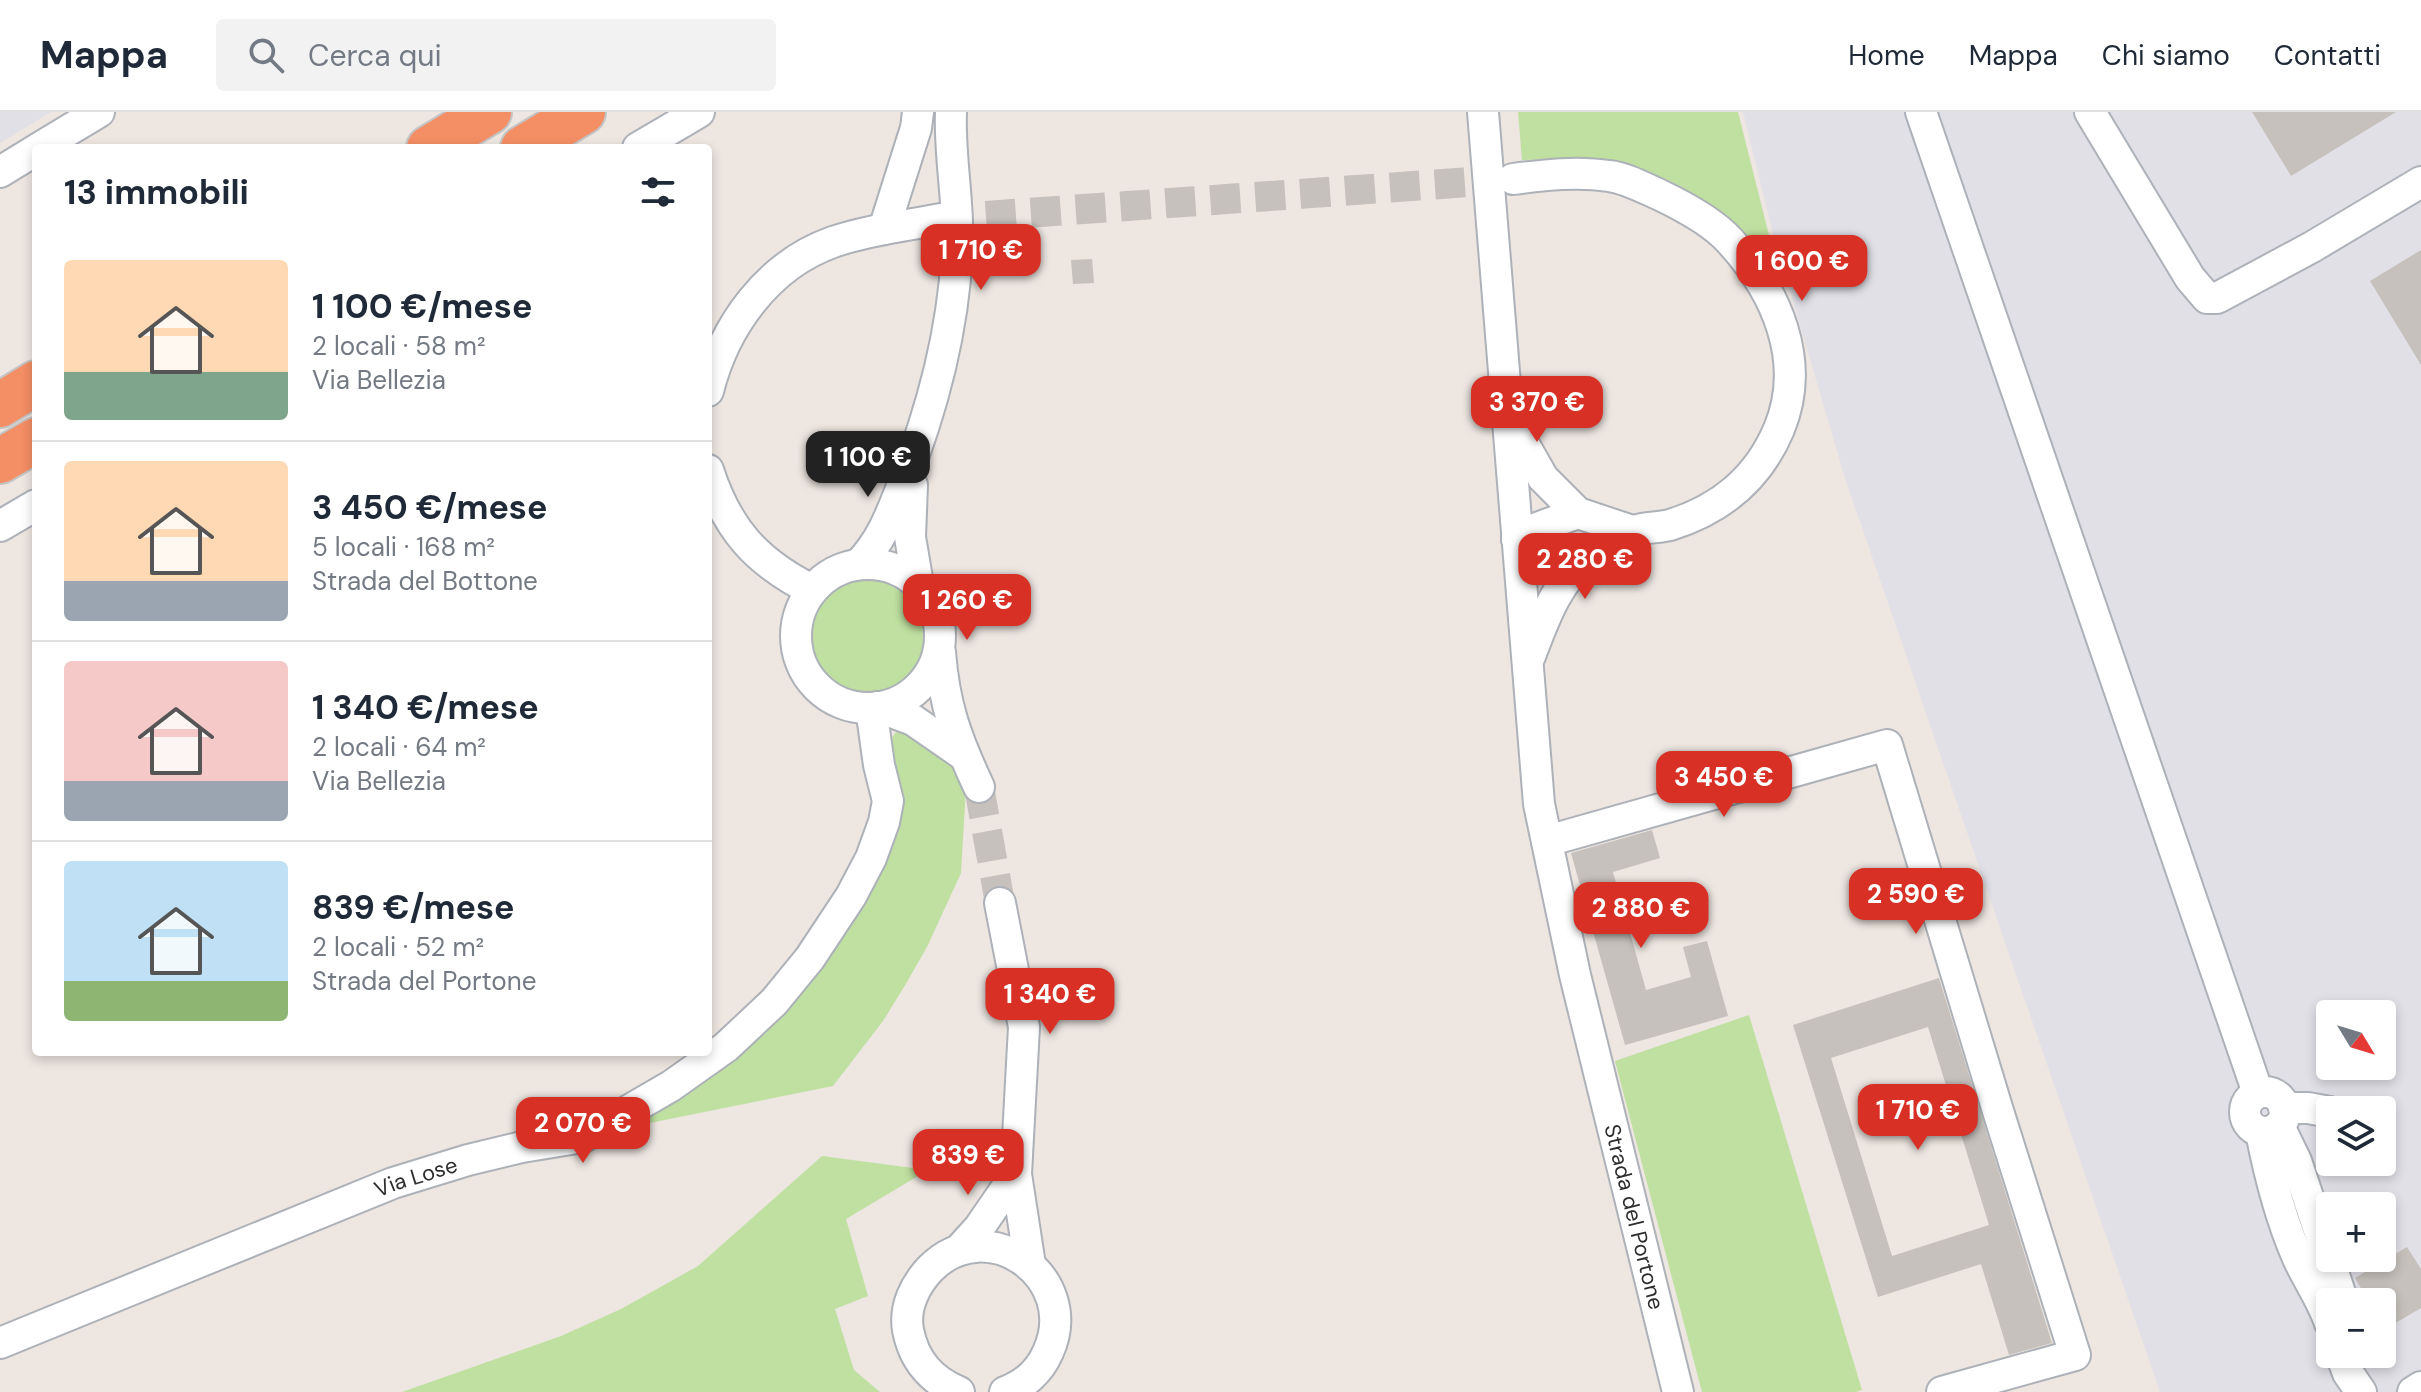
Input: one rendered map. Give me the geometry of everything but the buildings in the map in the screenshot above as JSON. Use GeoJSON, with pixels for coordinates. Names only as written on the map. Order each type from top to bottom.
{"type":"FeatureCollection","features":[{"type":"Feature","properties":{"kind":"highway"},"geometry":{"type":"LineString","coordinates":[[436,144],[489,112]]}},
{"type":"Feature","properties":{"kind":"highway"},"geometry":{"type":"LineString","coordinates":[[530,144],[583,112]]}},
{"type":"Feature","properties":{"kind":"highway"},"geometry":{"type":"LineString","coordinates":[[0,405],[32,385]]}},
{"type":"Feature","properties":{"kind":"highway"},"geometry":{"type":"LineString","coordinates":[[0,461],[32,442]]}},
{"type":"Feature","properties":{"kind":"street"},"geometry":{"type":"LineString","coordinates":[[46,144],[99,112]]}},
{"type":"Feature","properties":{"kind":"street"},"geometry":{"type":"LineString","coordinates":[[645,144],[699,112]]}},
{"type":"Feature","properties":{"kind":"street"},"geometry":{"type":"LineString","coordinates":[[884,229],[916,128],[918,112]]}},
{"type":"Feature","properties":{"kind":"street"},"geometry":{"type":"LineString","coordinates":[[860,563],[874,549],[887,527],[913,459],[950,331],[958,250],[951,112]]}},
{"type":"Feature","properties":{"kind":"street","name":"Strada del Portone"},"geometry":{"type":"LineString","coordinates":[[1483,112],[1539,804],[1575,975],[1678,1392]]}},
{"type":"Feature","properties":{"kind":"street"},"geometry":{"type":"LineString","coordinates":[[1921,112],[2258,1093],[2271,1092],[2282,1101],[2275,1122],[2268,1169],[2297,1256],[2316,1290]]}},
{"type":"Feature","properties":{"kind":"street"},"geometry":{"type":"LineString","coordinates":[[2090,112],[2190,278],[2207,298],[2217,298],[2299,254],[2421,182]]}},
{"type":"Feature","properties":{"kind":"street"},"geometry":{"type":"LineString","coordinates":[[0,172],[32,153]]}},
{"type":"Feature","properties":{"kind":"street"},"geometry":{"type":"LineString","coordinates":[[1513,179],[1561,173],[1612,176],[1680,205],[1729,240],[1760,282],[1784,328],[1791,360],[1789,391],[1780,428],[1761,463],[1737,491],[1704,513],[1666,526],[1632,531],[1590,556],[1569,577],[1548,608],[1528,662]]}},
{"type":"Feature","properties":{"kind":"street"},"geometry":{"type":"LineString","coordinates":[[712,376],[719,351],[747,305],[767,284],[808,253],[884,229],[941,219]]}},
{"type":"Feature","properties":{"kind":"street"},"geometry":{"type":"LineString","coordinates":[[1507,415],[1543,478],[1578,513],[1632,531]]}},
{"type":"Feature","properties":{"kind":"street"},"geometry":{"type":"LineString","coordinates":[[913,459],[910,537],[918,584]]}},
{"type":"Feature","properties":{"kind":"street"},"geometry":{"type":"LineString","coordinates":[[712,479],[734,530],[770,564],[812,590]]}},
{"type":"Feature","properties":{"kind":"street"},"geometry":{"type":"LineString","coordinates":[[0,526],[32,507]]}},
{"type":"Feature","properties":{"kind":"street"},"geometry":{"type":"LineString","coordinates":[[1517,539],[1578,513]]}},
{"type":"Feature","properties":{"kind":"street"},"geometry":{"type":"LineString","coordinates":[[1517,539],[1567,557],[1590,556]]}},
{"type":"Feature","properties":{"kind":"street"},"geometry":{"type":"LineString","coordinates":[[965,756],[913,720],[874,708],[849,706],[821,691],[809,677],[798,656],[798,617],[812,590],[834,572],[860,563],[880,564],[897,569],[918,584],[931,599],[941,627],[943,691],[979,787]]}},
{"type":"Feature","properties":{"kind":"street"},"geometry":{"type":"LineString","coordinates":[[874,708],[895,703],[912,694],[925,681],[940,651]]}},
{"type":"Feature","properties":{"kind":"street","name":"Via Lose"},"geometry":{"type":"LineString","coordinates":[[0,1343],[393,1183],[468,1160],[583,1137],[671,1086],[726,1047],[774,1002],[810,958],[851,896],[871,858],[888,801],[879,765],[874,708]]}},
{"type":"Feature","properties":{"kind":"street"},"geometry":{"type":"LineString","coordinates":[[1547,841],[1887,745],[2075,1355],[1942,1392]]}},
{"type":"Feature","properties":{"kind":"street"},"geometry":{"type":"LineString","coordinates":[[1000,903],[1024,1027],[1016,1174],[1030,1265]]}},
{"type":"Feature","properties":{"kind":"street"},"geometry":{"type":"LineString","coordinates":[[2275,1122],[2308,1108],[2316,1109]]}},
{"type":"Feature","properties":{"kind":"street"},"geometry":{"type":"LineString","coordinates":[[2275,1122],[2296,1161],[2338,1288]]}},
{"type":"Feature","properties":{"kind":"street"},"geometry":{"type":"LineString","coordinates":[[959,1250],[979,1228],[1016,1174]]}},
{"type":"Feature","properties":{"kind":"street"},"geometry":{"type":"LineString","coordinates":[[948,1389],[924,1368],[912,1348],[907,1324],[910,1300],[921,1279],[938,1261],[959,1250],[998,1248],[1016,1255],[1036,1270],[1050,1291],[1056,1315],[1046,1377],[1026,1381],[1005,1392]]}},
{"type":"Feature","properties":{"kind":"street"},"geometry":{"type":"LineString","coordinates":[[2346,1368],[2361,1392]]}},
{"type":"Feature","properties":{"kind":"street"},"geometry":{"type":"LineString","coordinates":[[2365,1368],[2371,1392]]}},
{"type":"Feature","properties":{"kind":"street"},"geometry":{"type":"LineString","coordinates":[[2413,1392],[2421,1387]]}},
{"type":"Feature","properties":{"kind":"shaded area"},"geometry":{"type":"Polygon","coordinates":[[[0,112],[51,112],[0,143],[0,112]]]}},
{"type":"Feature","properties":{"kind":"shaded area"},"geometry":{"type":"Polygon","coordinates":[[[1743,112],[2421,112],[2421,1392],[2160,1392],[1845,478],[1773,233],[1743,112]]]}},
{"type":"Feature","properties":{"kind":"green space"},"geometry":{"type":"Polygon","coordinates":[[[1518,112],[1738,112],[1781,283],[1759,253],[1688,193],[1664,179],[1636,168],[1603,162],[1522,160],[1518,112]]]}},
{"type":"Feature","properties":{"kind":"green space"},"geometry":{"type":"Polygon","coordinates":[[[868,564],[896,569],[919,585],[935,608],[940,636],[935,664],[919,687],[896,703],[868,708],[840,703],[817,687],[801,664],[796,636],[801,608],[817,585],[840,569],[868,564]]]}},
{"type":"Feature","properties":{"kind":"green space"},"geometry":{"type":"Polygon","coordinates":[[[906,730],[946,745],[966,787],[961,873],[927,947],[883,1021],[833,1086],[615,1130],[675,1093],[858,900],[887,746],[895,733],[906,730]]]}},
{"type":"Feature","properties":{"kind":"green space"},"geometry":{"type":"Polygon","coordinates":[[[1749,1015],[1862,1390],[1856,1392],[1702,1392],[1615,1061],[1749,1015]]]}},
{"type":"Feature","properties":{"kind":"green space"},"geometry":{"type":"Polygon","coordinates":[[[822,1156],[928,1170],[846,1219],[868,1296],[835,1309],[854,1370],[880,1392],[402,1392],[561,1336],[621,1309],[698,1266],[822,1156]]]}},
{"type":"Feature","properties":{"kind":"tunnel"},"geometry":{"type":"LineString","coordinates":[[941,219],[1513,179]]}},
{"type":"Feature","properties":{"kind":"tunnel"},"geometry":{"type":"LineString","coordinates":[[979,787],[1000,903]]}}]}
